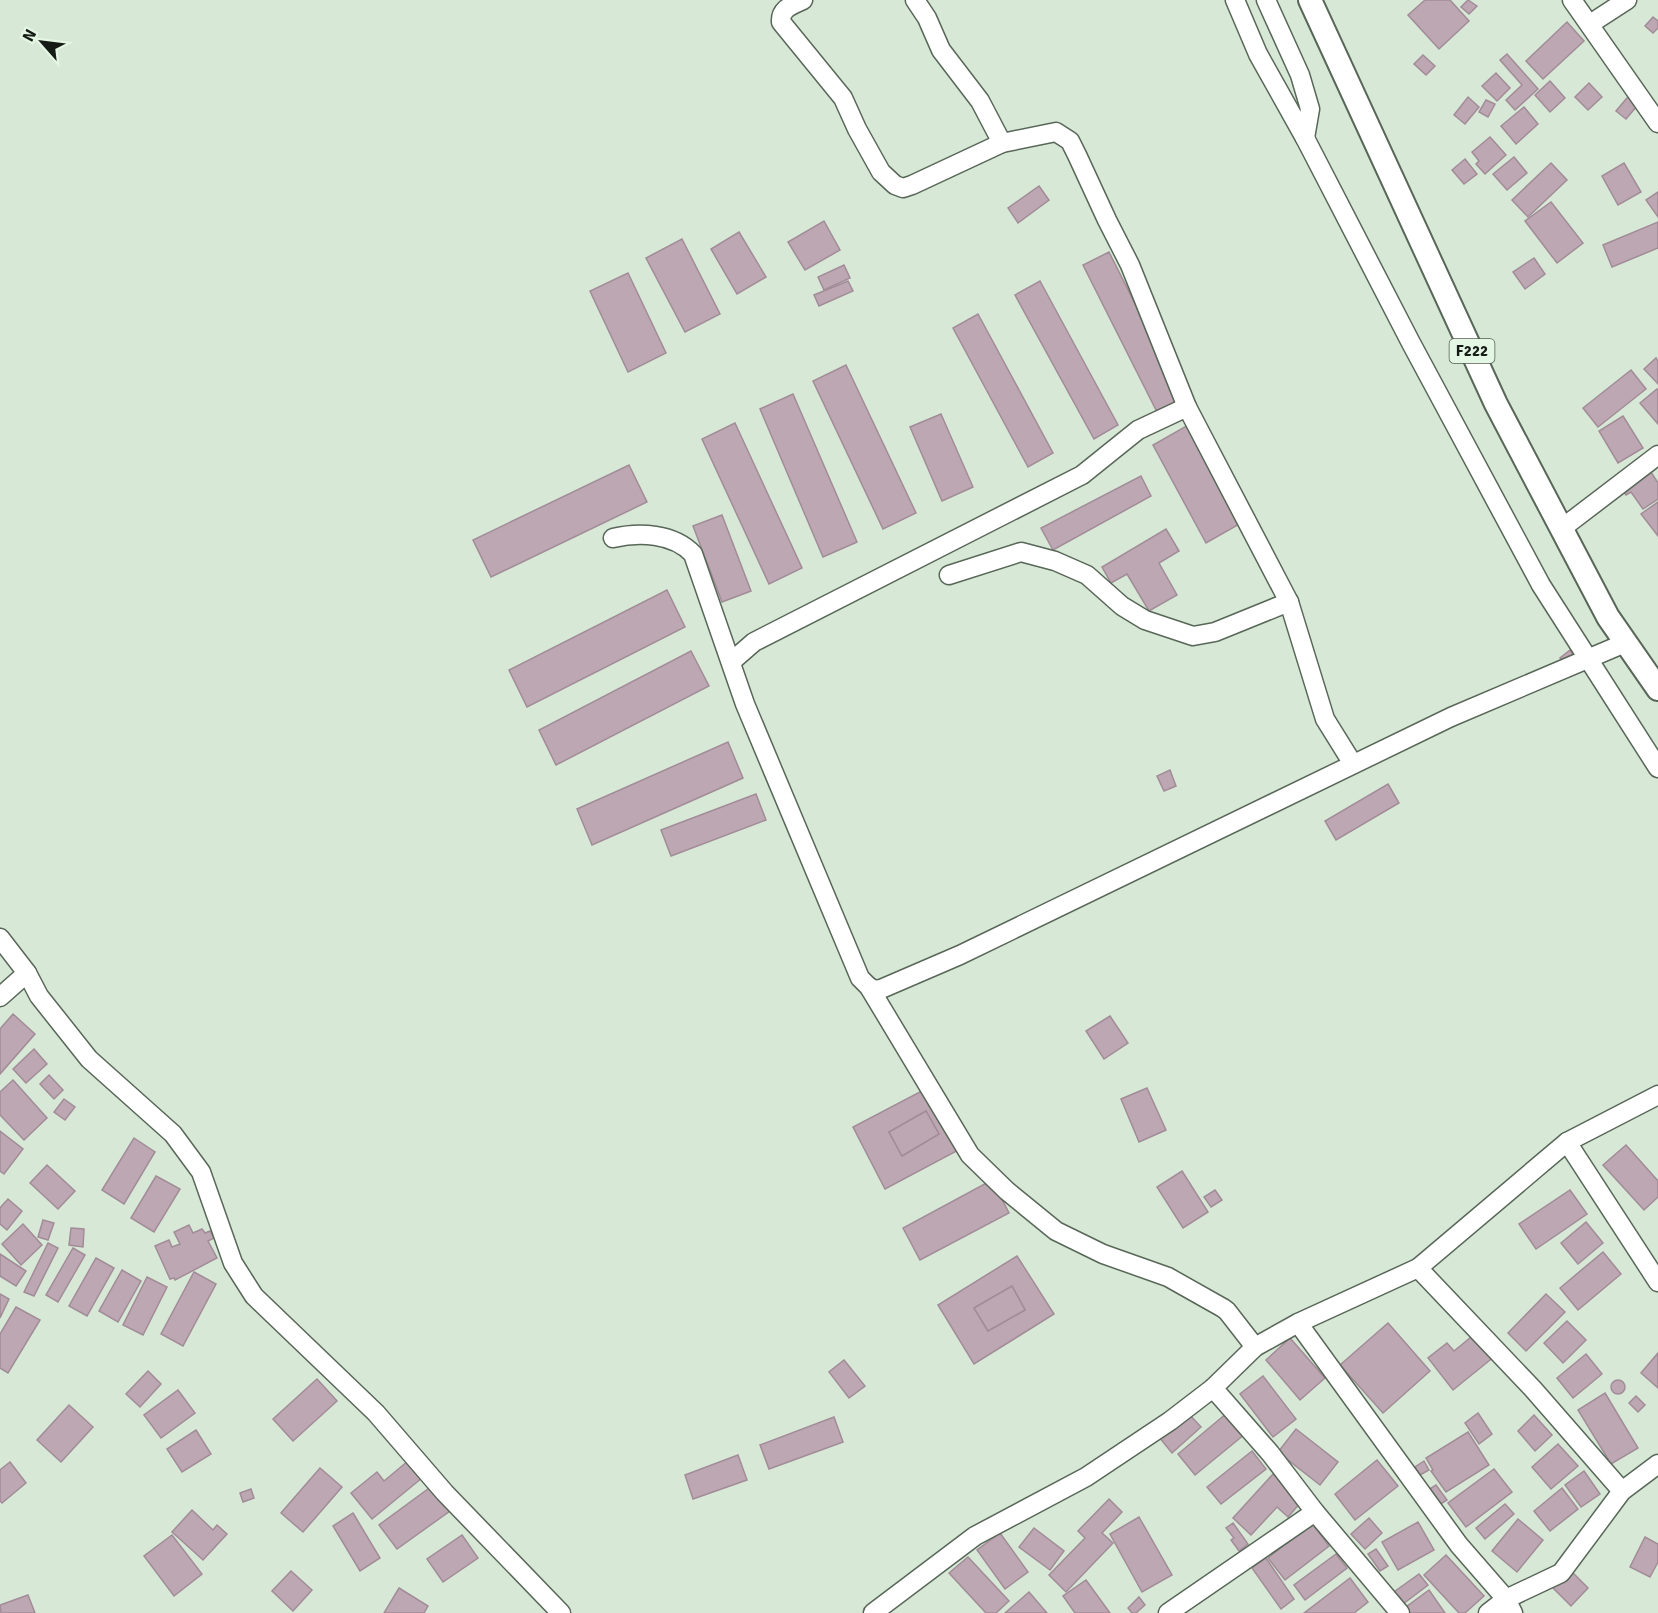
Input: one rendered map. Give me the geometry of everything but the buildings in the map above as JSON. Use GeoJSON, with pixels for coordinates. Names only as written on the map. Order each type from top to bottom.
{"type":"FeatureCollection","features":[{"type":"Feature","properties":{"kind":"main road","name":"F222"},"geometry":{"type":"LineString","coordinates":[[1310,0],[1496,404],[1624,643],[1658,689]]}},
{"type":"Feature","properties":{"kind":"street"},"geometry":{"type":"LineString","coordinates":[[803,0],[788,7],[783,12],[781,22],[843,98],[881,172],[895,185],[903,188],[1002,143],[1056,132],[1070,141],[1130,265],[1187,407],[1289,602],[1325,719],[1353,764]]}},
{"type":"Feature","properties":{"kind":"street"},"geometry":{"type":"LineString","coordinates":[[915,0],[927,18],[941,50],[980,101],[1002,143]]}},
{"type":"Feature","properties":{"kind":"street"},"geometry":{"type":"LineString","coordinates":[[1235,0],[1258,54],[1305,138],[1416,354],[1540,585],[1658,768]]}},
{"type":"Feature","properties":{"kind":"street"},"geometry":{"type":"LineString","coordinates":[[1266,0],[1300,75],[1310,109],[1305,138]]}},
{"type":"Feature","properties":{"kind":"street"},"geometry":{"type":"LineString","coordinates":[[1572,0],[1658,123]]}},
{"type":"Feature","properties":{"kind":"street"},"geometry":{"type":"LineString","coordinates":[[1590,24],[1627,0]]}},
{"type":"Feature","properties":{"kind":"street"},"geometry":{"type":"LineString","coordinates":[[731,662],[754,642],[1082,475],[1138,430],[1187,407]]}},
{"type":"Feature","properties":{"kind":"street"},"geometry":{"type":"LineString","coordinates":[[1561,529],[1658,455]]}},
{"type":"Feature","properties":{"kind":"street"},"geometry":{"type":"LineString","coordinates":[[613,538],[626,535],[668,538],[687,548],[693,554],[745,704],[860,978],[868,987],[970,1155],[1007,1191],[1056,1231],[1103,1254],[1168,1277],[1227,1311],[1255,1347]]}},
{"type":"Feature","properties":{"kind":"street"},"geometry":{"type":"LineString","coordinates":[[949,575],[1021,552],[1055,561],[1087,575],[1122,606],[1145,620],[1193,636],[1215,632],[1289,602]]}},
{"type":"Feature","properties":{"kind":"street"},"geometry":{"type":"LineString","coordinates":[[723,641],[754,642]]}},
{"type":"Feature","properties":{"kind":"street"},"geometry":{"type":"LineString","coordinates":[[868,987],[874,990],[881,989],[960,955],[1451,717],[1624,643]]}},
{"type":"Feature","properties":{"kind":"street"},"geometry":{"type":"LineString","coordinates":[[0,938],[27,973],[39,996],[89,1059],[173,1134],[201,1172],[233,1263],[254,1296],[376,1413],[445,1492],[561,1613]]}},
{"type":"Feature","properties":{"kind":"street"},"geometry":{"type":"LineString","coordinates":[[0,997],[27,973]]}},
{"type":"Feature","properties":{"kind":"street"},"geometry":{"type":"LineString","coordinates":[[873,1613],[975,1536],[1086,1477],[1170,1421],[1213,1388],[1255,1347],[1298,1323],[1418,1268],[1567,1142],[1658,1095]]}},
{"type":"Feature","properties":{"kind":"street"},"geometry":{"type":"LineString","coordinates":[[1567,1142],[1658,1282]]}},
{"type":"Feature","properties":{"kind":"street"},"geometry":{"type":"LineString","coordinates":[[1418,1268],[1533,1389],[1622,1491]]}},
{"type":"Feature","properties":{"kind":"street"},"geometry":{"type":"LineString","coordinates":[[1298,1323],[1459,1545],[1509,1606]]}},
{"type":"Feature","properties":{"kind":"street"},"geometry":{"type":"LineString","coordinates":[[1213,1388],[1270,1453],[1315,1512],[1400,1613]]}},
{"type":"Feature","properties":{"kind":"street"},"geometry":{"type":"LineString","coordinates":[[1488,1613],[1509,1606],[1561,1573],[1622,1491],[1658,1464]]}},
{"type":"Feature","properties":{"kind":"street"},"geometry":{"type":"LineString","coordinates":[[1168,1613],[1315,1512]]}}]}
